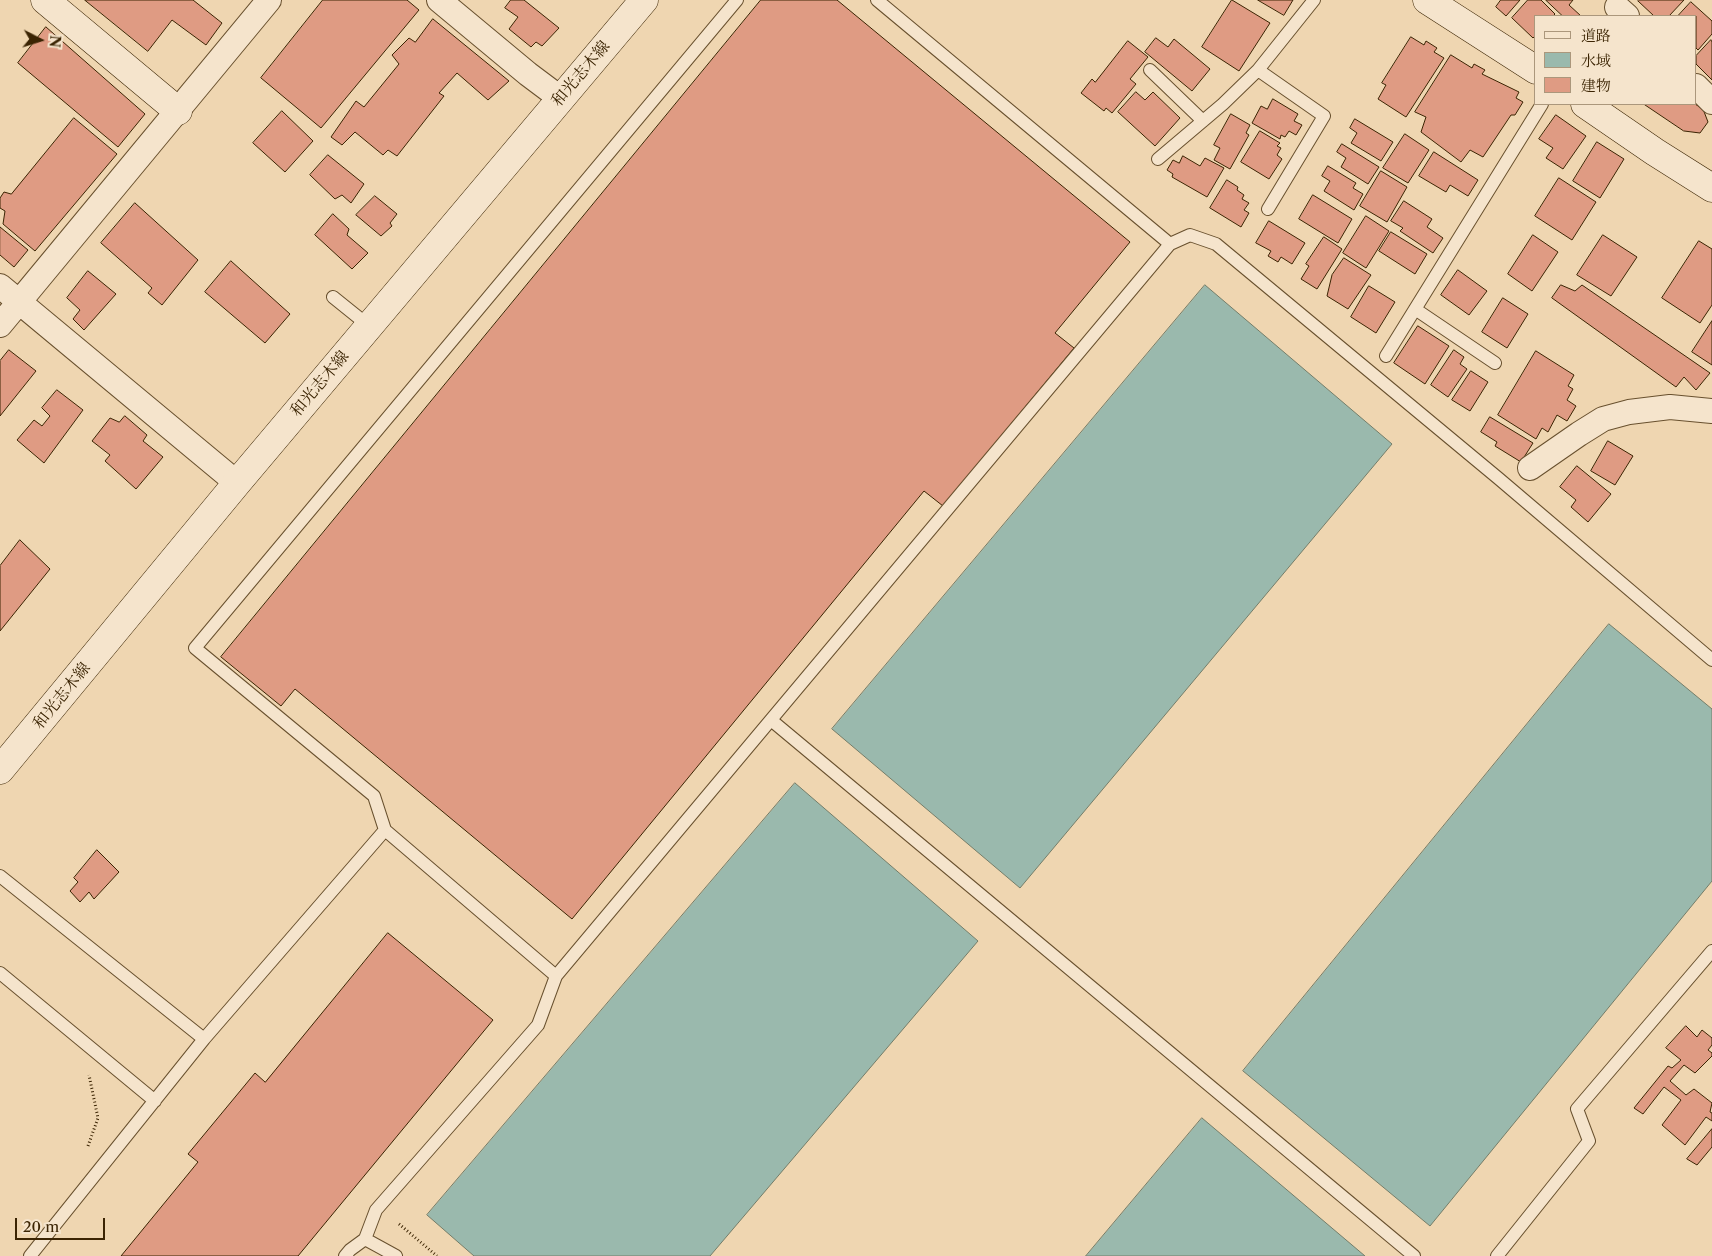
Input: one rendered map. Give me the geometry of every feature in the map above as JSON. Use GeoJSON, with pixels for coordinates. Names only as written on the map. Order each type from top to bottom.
{"type":"FeatureCollection","features":[{"type":"Feature","properties":{"kind":"main road"},"geometry":{"type":"LineString","coordinates":[[45,0],[178,111]]}},
{"type":"Feature","properties":{"kind":"main road","name":"和光志木線"},"geometry":{"type":"LineString","coordinates":[[0,770],[237,483],[644,0]]}},
{"type":"Feature","properties":{"kind":"main road"},"geometry":{"type":"LineString","coordinates":[[1427,0],[1534,69]]}},
{"type":"Feature","properties":{"kind":"main road"},"geometry":{"type":"LineString","coordinates":[[1586,105],[1712,188]]}},
{"type":"Feature","properties":{"kind":"street"},"geometry":{"type":"LineString","coordinates":[[0,325],[269,0]]}},
{"type":"Feature","properties":{"kind":"street"},"geometry":{"type":"LineString","coordinates":[[439,0],[560,98]]}},
{"type":"Feature","properties":{"kind":"street"},"geometry":{"type":"LineString","coordinates":[[1697,87],[1712,102]]}},
{"type":"Feature","properties":{"kind":"street"},"geometry":{"type":"LineString","coordinates":[[0,286],[237,483]]}},
{"type":"Feature","properties":{"kind":"street"},"geometry":{"type":"LineString","coordinates":[[1530,468],[1603,420],[1629,412],[1670,407],[1712,411]]}},
{"type":"Feature","properties":{"kind":"lane"},"geometry":{"type":"LineString","coordinates":[[556,976],[385,830],[374,796],[195,648],[737,0]]}},
{"type":"Feature","properties":{"kind":"lane"},"geometry":{"type":"LineString","coordinates":[[877,0],[1170,244]]}},
{"type":"Feature","properties":{"kind":"lane"},"geometry":{"type":"LineString","coordinates":[[1158,159],[1223,104],[1258,70],[1314,0]]}},
{"type":"Feature","properties":{"kind":"lane"},"geometry":{"type":"LineString","coordinates":[[1150,70],[1203,121]]}},
{"type":"Feature","properties":{"kind":"lane"},"geometry":{"type":"LineString","coordinates":[[1258,70],[1324,116],[1268,208]]}},
{"type":"Feature","properties":{"kind":"lane"},"geometry":{"type":"LineString","coordinates":[[1386,356],[1541,105]]}},
{"type":"Feature","properties":{"kind":"lane"},"geometry":{"type":"LineString","coordinates":[[345,1256],[350,1250],[366,1239],[376,1210],[538,1025],[556,976],[1170,244],[1190,235],[1216,244],[1498,478],[1712,660]]}},
{"type":"Feature","properties":{"kind":"lane"},"geometry":{"type":"LineString","coordinates":[[333,297],[369,326]]}},
{"type":"Feature","properties":{"kind":"lane"},"geometry":{"type":"LineString","coordinates":[[1415,309],[1495,363]]}},
{"type":"Feature","properties":{"kind":"lane"},"geometry":{"type":"LineString","coordinates":[[771,720],[1414,1256]]}},
{"type":"Feature","properties":{"kind":"lane"},"geometry":{"type":"LineString","coordinates":[[30,1256],[204,1039],[385,830]]}},
{"type":"Feature","properties":{"kind":"lane"},"geometry":{"type":"LineString","coordinates":[[0,876],[204,1039]]}},
{"type":"Feature","properties":{"kind":"lane"},"geometry":{"type":"LineString","coordinates":[[1497,1256],[1589,1140],[1577,1109],[1712,950]]}},
{"type":"Feature","properties":{"kind":"lane"},"geometry":{"type":"LineString","coordinates":[[0,973],[155,1101]]}},
{"type":"Feature","properties":{"kind":"lane"},"geometry":{"type":"LineString","coordinates":[[366,1239],[396,1256]]}},
{"type":"Feature","properties":{"kind":"path"},"geometry":{"type":"LineString","coordinates":[[87,1149],[98,1118],[89,1074]]}},
{"type":"Feature","properties":{"kind":"path"},"geometry":{"type":"LineString","coordinates":[[399,1224],[437,1256]]}},
{"type":"Feature","properties":{"kind":"water"},"geometry":{"type":"Polygon","coordinates":[[[1205,285],[1392,444],[1020,888],[832,729],[1205,285]]]}},
{"type":"Feature","properties":{"kind":"water"},"geometry":{"type":"Polygon","coordinates":[[[1609,624],[1712,709],[1712,881],[1430,1226],[1243,1071],[1609,624]]]}},
{"type":"Feature","properties":{"kind":"water"},"geometry":{"type":"Polygon","coordinates":[[[795,783],[978,941],[710,1256],[474,1256],[427,1215],[795,783]]]}},
{"type":"Feature","properties":{"kind":"water"},"geometry":{"type":"Polygon","coordinates":[[[1202,1118],[1365,1256],[1086,1256],[1202,1118]]]}},
{"type":"Feature","properties":{"kind":"building"},"geometry":{"type":"Polygon","coordinates":[[[85,0],[193,0],[222,23],[206,45],[172,20],[148,51],[85,0]]]}},
{"type":"Feature","properties":{"kind":"building"},"geometry":{"type":"Polygon","coordinates":[[[323,0],[407,0],[419,10],[321,128],[261,78],[323,0]]]}},
{"type":"Feature","properties":{"kind":"building"},"geometry":{"type":"Polygon","coordinates":[[[511,0],[524,0],[559,28],[542,46],[536,42],[531,47],[509,29],[518,17],[505,8],[511,0]]]}},
{"type":"Feature","properties":{"kind":"building"},"geometry":{"type":"Polygon","coordinates":[[[761,0],[837,0],[1130,242],[1055,333],[1074,348],[943,506],[924,491],[572,919],[295,689],[281,706],[221,657],[761,0]]]}},
{"type":"Feature","properties":{"kind":"building"},"geometry":{"type":"Polygon","coordinates":[[[1232,0],[1270,23],[1239,71],[1202,47],[1232,0]]]}},
{"type":"Feature","properties":{"kind":"building"},"geometry":{"type":"Polygon","coordinates":[[[1258,0],[1293,0],[1284,15],[1258,0]]]}},
{"type":"Feature","properties":{"kind":"building"},"geometry":{"type":"Polygon","coordinates":[[[1501,0],[1520,0],[1506,16],[1496,7],[1501,0]]]}},
{"type":"Feature","properties":{"kind":"building"},"geometry":{"type":"Polygon","coordinates":[[[1528,0],[1541,0],[1555,14],[1534,15],[1533,38],[1512,18],[1528,0]]]}},
{"type":"Feature","properties":{"kind":"building"},"geometry":{"type":"Polygon","coordinates":[[[1546,0],[1573,0],[1569,5],[1580,15],[1562,15],[1546,0]]]}},
{"type":"Feature","properties":{"kind":"building"},"geometry":{"type":"Polygon","coordinates":[[[1684,0],[1670,15],[1653,15],[1638,1],[1684,0]]]}},
{"type":"Feature","properties":{"kind":"building"},"geometry":{"type":"Polygon","coordinates":[[[1691,2],[1712,21],[1712,34],[1698,50],[1697,15],[1679,15],[1691,2]]]}},
{"type":"Feature","properties":{"kind":"building"},"geometry":{"type":"Polygon","coordinates":[[[433,19],[509,81],[488,100],[457,73],[439,93],[444,96],[397,156],[388,150],[383,155],[355,132],[342,145],[331,137],[356,101],[364,107],[399,64],[392,55],[409,38],[415,42],[433,19]]]}},
{"type":"Feature","properties":{"kind":"building"},"geometry":{"type":"Polygon","coordinates":[[[46,27],[145,114],[118,147],[18,63],[46,27]]]}},
{"type":"Feature","properties":{"kind":"building"},"geometry":{"type":"Polygon","coordinates":[[[1411,37],[1424,45],[1426,41],[1437,48],[1434,52],[1444,58],[1406,117],[1378,99],[1386,85],[1382,83],[1411,37]]]}},
{"type":"Feature","properties":{"kind":"building"},"geometry":{"type":"Polygon","coordinates":[[[1156,38],[1168,47],[1174,39],[1210,69],[1192,91],[1145,52],[1156,38]]]}},
{"type":"Feature","properties":{"kind":"building"},"geometry":{"type":"Polygon","coordinates":[[[1711,40],[1712,80],[1697,65],[1697,55],[1711,40]]]}},
{"type":"Feature","properties":{"kind":"building"},"geometry":{"type":"Polygon","coordinates":[[[1128,41],[1148,57],[1130,79],[1136,84],[1112,113],[1106,108],[1104,111],[1081,93],[1092,79],[1095,82],[1128,41]]]}},
{"type":"Feature","properties":{"kind":"building"},"geometry":{"type":"Polygon","coordinates":[[[1451,55],[1472,68],[1474,64],[1485,70],[1482,74],[1519,92],[1516,98],[1523,102],[1515,115],[1511,115],[1483,157],[1470,150],[1461,162],[1421,132],[1426,117],[1415,112],[1451,55]]]}},
{"type":"Feature","properties":{"kind":"building"},"geometry":{"type":"Polygon","coordinates":[[[1136,92],[1145,100],[1153,92],[1180,118],[1155,146],[1118,112],[1136,92]]]}},
{"type":"Feature","properties":{"kind":"building"},"geometry":{"type":"Polygon","coordinates":[[[1273,99],[1298,114],[1294,121],[1302,125],[1296,135],[1289,131],[1285,137],[1281,135],[1280,139],[1252,123],[1261,106],[1267,109],[1273,99]]]}},
{"type":"Feature","properties":{"kind":"building"},"geometry":{"type":"Polygon","coordinates":[[[1645,105],[1697,105],[1703,109],[1708,122],[1700,133],[1684,131],[1645,105]]]}},
{"type":"Feature","properties":{"kind":"building"},"geometry":{"type":"Polygon","coordinates":[[[282,111],[313,141],[285,172],[253,143],[282,111]]]}},
{"type":"Feature","properties":{"kind":"building"},"geometry":{"type":"Polygon","coordinates":[[[1231,114],[1250,125],[1246,133],[1249,135],[1230,169],[1214,160],[1220,148],[1214,145],[1231,114]]]}},
{"type":"Feature","properties":{"kind":"building"},"geometry":{"type":"Polygon","coordinates":[[[1556,115],[1586,136],[1563,169],[1546,158],[1553,148],[1539,139],[1556,115]]]}},
{"type":"Feature","properties":{"kind":"building"},"geometry":{"type":"Polygon","coordinates":[[[74,118],[117,154],[35,251],[3,224],[5,211],[0,208],[0,198],[4,192],[11,194],[74,118]]]}},
{"type":"Feature","properties":{"kind":"building"},"geometry":{"type":"Polygon","coordinates":[[[1355,119],[1393,142],[1381,161],[1351,143],[1357,133],[1350,128],[1355,119]]]}},
{"type":"Feature","properties":{"kind":"building"},"geometry":{"type":"Polygon","coordinates":[[[1260,131],[1280,143],[1277,146],[1281,148],[1277,155],[1282,159],[1269,179],[1241,162],[1260,131]]]}},
{"type":"Feature","properties":{"kind":"building"},"geometry":{"type":"Polygon","coordinates":[[[1405,134],[1429,150],[1408,183],[1383,168],[1405,134]]]}},
{"type":"Feature","properties":{"kind":"building"},"geometry":{"type":"Polygon","coordinates":[[[1597,142],[1624,159],[1600,198],[1573,181],[1597,142]]]}},
{"type":"Feature","properties":{"kind":"building"},"geometry":{"type":"Polygon","coordinates":[[[1342,144],[1379,167],[1368,184],[1341,167],[1346,158],[1337,152],[1342,144]]]}},
{"type":"Feature","properties":{"kind":"building"},"geometry":{"type":"Polygon","coordinates":[[[1434,152],[1478,180],[1468,196],[1450,185],[1446,192],[1419,176],[1434,152]]]}},
{"type":"Feature","properties":{"kind":"building"},"geometry":{"type":"Polygon","coordinates":[[[328,155],[364,184],[351,203],[342,195],[335,199],[310,175],[328,155]]]}},
{"type":"Feature","properties":{"kind":"building"},"geometry":{"type":"Polygon","coordinates":[[[1183,156],[1200,166],[1205,158],[1224,168],[1207,197],[1172,177],[1173,174],[1167,170],[1173,160],[1179,163],[1183,156]]]}},
{"type":"Feature","properties":{"kind":"building"},"geometry":{"type":"Polygon","coordinates":[[[1328,166],[1356,183],[1353,188],[1363,194],[1354,210],[1324,191],[1330,181],[1322,176],[1328,166]]]}},
{"type":"Feature","properties":{"kind":"building"},"geometry":{"type":"Polygon","coordinates":[[[1381,171],[1407,187],[1387,222],[1360,206],[1381,171]]]}},
{"type":"Feature","properties":{"kind":"building"},"geometry":{"type":"Polygon","coordinates":[[[1559,178],[1596,202],[1572,240],[1535,216],[1559,178]]]}},
{"type":"Feature","properties":{"kind":"building"},"geometry":{"type":"Polygon","coordinates":[[[1227,180],[1238,187],[1237,190],[1244,195],[1242,199],[1249,203],[1244,210],[1249,213],[1241,227],[1210,208],[1227,180]]]}},
{"type":"Feature","properties":{"kind":"building"},"geometry":{"type":"Polygon","coordinates":[[[1313,195],[1352,219],[1338,243],[1299,219],[1313,195]]]}},
{"type":"Feature","properties":{"kind":"building"},"geometry":{"type":"Polygon","coordinates":[[[375,196],[397,214],[390,223],[392,226],[381,236],[356,215],[375,196]]]}},
{"type":"Feature","properties":{"kind":"building"},"geometry":{"type":"Polygon","coordinates":[[[1404,201],[1432,219],[1427,227],[1443,238],[1433,253],[1400,231],[1403,228],[1391,221],[1404,201]]]}},
{"type":"Feature","properties":{"kind":"building"},"geometry":{"type":"Polygon","coordinates":[[[135,203],[198,260],[162,305],[148,293],[152,288],[101,243],[135,203]]]}},
{"type":"Feature","properties":{"kind":"building"},"geometry":{"type":"Polygon","coordinates":[[[333,214],[349,229],[347,235],[368,253],[352,269],[315,235],[333,214]]]}},
{"type":"Feature","properties":{"kind":"building"},"geometry":{"type":"Polygon","coordinates":[[[1366,216],[1389,231],[1366,268],[1343,253],[1366,216]]]}},
{"type":"Feature","properties":{"kind":"building"},"geometry":{"type":"Polygon","coordinates":[[[1269,221],[1305,243],[1292,264],[1281,257],[1278,262],[1268,256],[1271,251],[1256,243],[1269,221]]]}},
{"type":"Feature","properties":{"kind":"building"},"geometry":{"type":"Polygon","coordinates":[[[0,227],[28,250],[14,267],[0,255],[0,227]]]}},
{"type":"Feature","properties":{"kind":"building"},"geometry":{"type":"Polygon","coordinates":[[[1391,232],[1427,254],[1415,274],[1379,251],[1391,232]]]}},
{"type":"Feature","properties":{"kind":"building"},"geometry":{"type":"Polygon","coordinates":[[[1533,235],[1558,252],[1532,291],[1508,274],[1533,235]]]}},
{"type":"Feature","properties":{"kind":"building"},"geometry":{"type":"Polygon","coordinates":[[[1603,235],[1637,257],[1611,296],[1577,275],[1603,235]]]}},
{"type":"Feature","properties":{"kind":"building"},"geometry":{"type":"Polygon","coordinates":[[[1324,237],[1342,249],[1317,289],[1301,279],[1309,266],[1306,264],[1324,237]]]}},
{"type":"Feature","properties":{"kind":"building"},"geometry":{"type":"Polygon","coordinates":[[[1699,241],[1712,249],[1712,305],[1700,323],[1662,298],[1699,241]]]}},
{"type":"Feature","properties":{"kind":"building"},"geometry":{"type":"Polygon","coordinates":[[[1344,258],[1371,275],[1348,309],[1327,296],[1332,275],[1344,258]]]}},
{"type":"Feature","properties":{"kind":"building"},"geometry":{"type":"Polygon","coordinates":[[[231,261],[290,314],[265,343],[205,292],[231,261]]]}},
{"type":"Feature","properties":{"kind":"building"},"geometry":{"type":"Polygon","coordinates":[[[1458,270],[1487,291],[1469,315],[1441,295],[1458,270]]]}},
{"type":"Feature","properties":{"kind":"building"},"geometry":{"type":"Polygon","coordinates":[[[88,271],[116,294],[84,330],[73,319],[80,310],[67,298],[88,271]]]}},
{"type":"Feature","properties":{"kind":"building"},"geometry":{"type":"Polygon","coordinates":[[[1561,285],[1575,291],[1582,285],[1710,373],[1696,390],[1684,377],[1676,387],[1552,298],[1561,285]]]}},
{"type":"Feature","properties":{"kind":"building"},"geometry":{"type":"Polygon","coordinates":[[[1369,286],[1395,302],[1376,333],[1351,317],[1369,286]]]}},
{"type":"Feature","properties":{"kind":"building"},"geometry":{"type":"Polygon","coordinates":[[[1503,298],[1528,314],[1507,348],[1482,332],[1503,298]]]}},
{"type":"Feature","properties":{"kind":"building"},"geometry":{"type":"Polygon","coordinates":[[[1712,321],[1712,365],[1692,352],[1712,321]]]}},
{"type":"Feature","properties":{"kind":"building"},"geometry":{"type":"Polygon","coordinates":[[[1418,326],[1449,346],[1425,384],[1394,363],[1418,326]]]}},
{"type":"Feature","properties":{"kind":"building"},"geometry":{"type":"Polygon","coordinates":[[[9,350],[36,371],[0,416],[0,361],[9,350]]]}},
{"type":"Feature","properties":{"kind":"building"},"geometry":{"type":"Polygon","coordinates":[[[1454,350],[1464,357],[1460,364],[1467,369],[1448,397],[1431,385],[1454,350]]]}},
{"type":"Feature","properties":{"kind":"building"},"geometry":{"type":"Polygon","coordinates":[[[1536,351],[1574,375],[1568,386],[1573,389],[1567,400],[1576,406],[1567,421],[1557,415],[1548,432],[1542,428],[1536,439],[1498,415],[1536,351]]]}},
{"type":"Feature","properties":{"kind":"building"},"geometry":{"type":"Polygon","coordinates":[[[1471,371],[1488,382],[1470,411],[1452,400],[1471,371]]]}},
{"type":"Feature","properties":{"kind":"building"},"geometry":{"type":"Polygon","coordinates":[[[57,390],[83,410],[44,463],[17,440],[34,420],[42,426],[50,416],[42,408],[57,390]]]}},
{"type":"Feature","properties":{"kind":"building"},"geometry":{"type":"Polygon","coordinates":[[[125,416],[147,435],[143,441],[163,457],[136,489],[105,461],[110,455],[92,441],[110,418],[119,422],[125,416]]]}},
{"type":"Feature","properties":{"kind":"building"},"geometry":{"type":"Polygon","coordinates":[[[1490,417],[1533,443],[1521,462],[1495,446],[1497,442],[1481,432],[1490,417]]]}},
{"type":"Feature","properties":{"kind":"building"},"geometry":{"type":"Polygon","coordinates":[[[1608,441],[1633,456],[1615,485],[1591,471],[1608,441]]]}},
{"type":"Feature","properties":{"kind":"building"},"geometry":{"type":"Polygon","coordinates":[[[1577,466],[1611,494],[1588,522],[1571,507],[1576,500],[1560,487],[1577,466]]]}},
{"type":"Feature","properties":{"kind":"building"},"geometry":{"type":"Polygon","coordinates":[[[20,540],[50,569],[0,631],[0,566],[20,540]]]}},
{"type":"Feature","properties":{"kind":"building"},"geometry":{"type":"Polygon","coordinates":[[[97,850],[119,872],[94,899],[89,892],[80,902],[70,891],[78,882],[74,878],[97,850]]]}},
{"type":"Feature","properties":{"kind":"building"},"geometry":{"type":"Polygon","coordinates":[[[388,933],[493,1020],[298,1256],[121,1256],[198,1162],[188,1154],[255,1073],[265,1082],[388,933]]]}},
{"type":"Feature","properties":{"kind":"building"},"geometry":{"type":"Polygon","coordinates":[[[1686,1026],[1697,1037],[1702,1030],[1712,1038],[1712,1045],[1708,1050],[1712,1053],[1712,1056],[1695,1073],[1684,1065],[1670,1081],[1686,1095],[1694,1089],[1712,1103],[1710,1112],[1712,1113],[1712,1121],[1706,1117],[1685,1145],[1662,1125],[1681,1100],[1664,1087],[1643,1114],[1634,1108],[1668,1066],[1672,1068],[1681,1060],[1666,1048],[1686,1026]]]}},
{"type":"Feature","properties":{"kind":"building"},"geometry":{"type":"Polygon","coordinates":[[[1712,1129],[1712,1147],[1697,1165],[1687,1159],[1712,1129]]]}}]}
